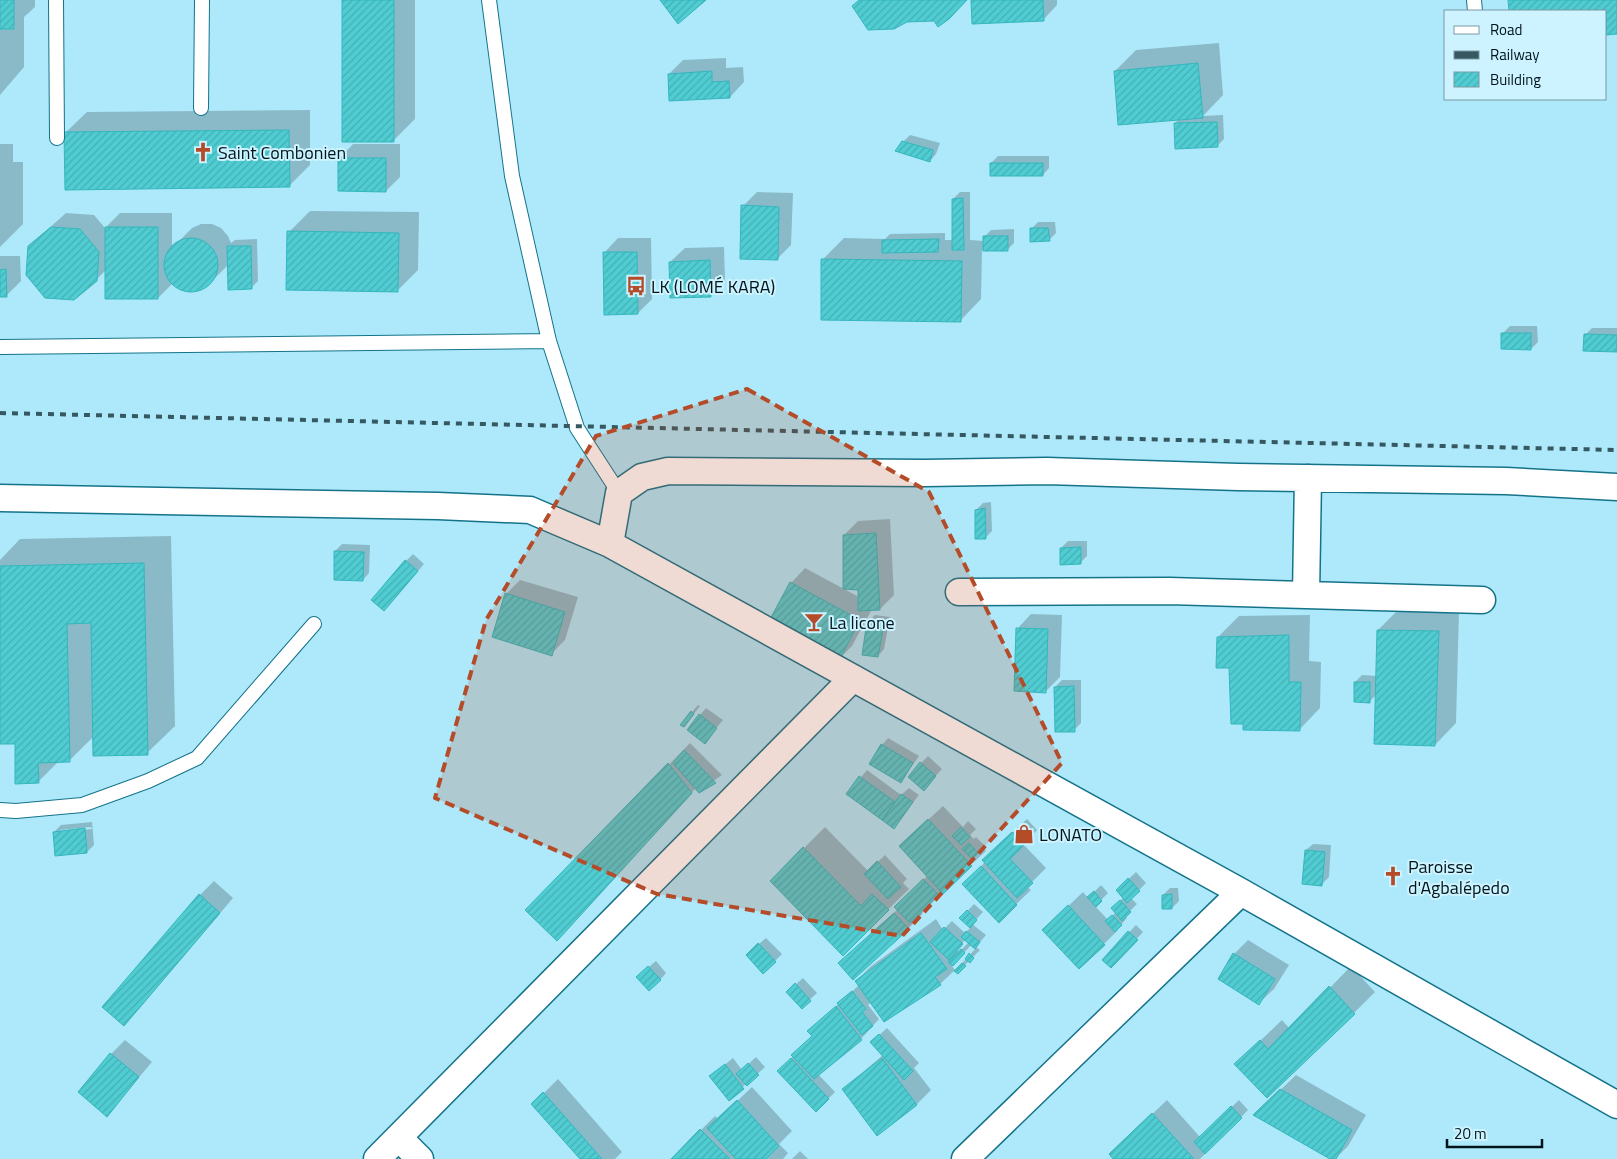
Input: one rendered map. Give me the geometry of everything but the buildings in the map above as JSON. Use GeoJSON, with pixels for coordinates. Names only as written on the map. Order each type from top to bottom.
{"type":"FeatureCollection","features":[{"type":"Feature","properties":{"kind":"street"},"geometry":{"type":"LineString","coordinates":[[610,544],[619,492],[642,477],[668,470],[925,473],[1047,471],[1506,481],[1617,486]]}},
{"type":"Feature","properties":{"kind":"street"},"geometry":{"type":"LineString","coordinates":[[1306,595],[1308,478]]}},
{"type":"Feature","properties":{"kind":"street"},"geometry":{"type":"LineString","coordinates":[[0,498],[428,506],[530,510],[610,544],[1241,892],[1617,1105]]}},
{"type":"Feature","properties":{"kind":"street"},"geometry":{"type":"LineString","coordinates":[[959,592],[1169,591],[1482,600]]}},
{"type":"Feature","properties":{"kind":"street"},"geometry":{"type":"LineString","coordinates":[[377,1159],[853,678]]}},
{"type":"Feature","properties":{"kind":"street"},"geometry":{"type":"LineString","coordinates":[[973,1157],[1241,892]]}},
{"type":"Feature","properties":{"kind":"street"},"geometry":{"type":"LineString","coordinates":[[399,1138],[420,1159]]}},
{"type":"Feature","properties":{"kind":"lane"},"geometry":{"type":"LineString","coordinates":[[56,0],[57,138]]}},
{"type":"Feature","properties":{"kind":"lane"},"geometry":{"type":"LineString","coordinates":[[201,108],[202,0]]}},
{"type":"Feature","properties":{"kind":"lane"},"geometry":{"type":"LineString","coordinates":[[489,0],[512,176],[549,341],[577,428],[619,492]]}},
{"type":"Feature","properties":{"kind":"lane"},"geometry":{"type":"LineString","coordinates":[[0,347],[549,341]]}},
{"type":"Feature","properties":{"kind":"lane"},"geometry":{"type":"LineString","coordinates":[[0,810],[16,811],[82,805],[148,781],[197,758],[314,624]]}},
{"type":"Feature","properties":{"kind":"highlighted area"},"geometry":{"type":"Polygon","coordinates":[[[747,389],[929,492],[1062,763],[902,936],[657,894],[435,798],[486,620],[596,436],[747,389]]]}},
{"type":"Feature","properties":{"kind":"railway"},"geometry":{"type":"LineString","coordinates":[[0,413],[1617,450]]}},
{"type":"Feature","properties":{"kind":"place","name":"Saint Combonien"},"geometry":{"type":"Point","coordinates":[203,152]}},
{"type":"Feature","properties":{"kind":"place","name":"LK (LOMÉ KARA)"},"geometry":{"type":"Point","coordinates":[636,286]}},
{"type":"Feature","properties":{"kind":"place","name":"La licone"},"geometry":{"type":"Point","coordinates":[814,622]}},
{"type":"Feature","properties":{"kind":"place","name":"LONATO"},"geometry":{"type":"Point","coordinates":[1024,834]}},
{"type":"Feature","properties":{"kind":"place","name":"Paroisse d'Agbalépedo"},"geometry":{"type":"Point","coordinates":[1393,876]}}]}
